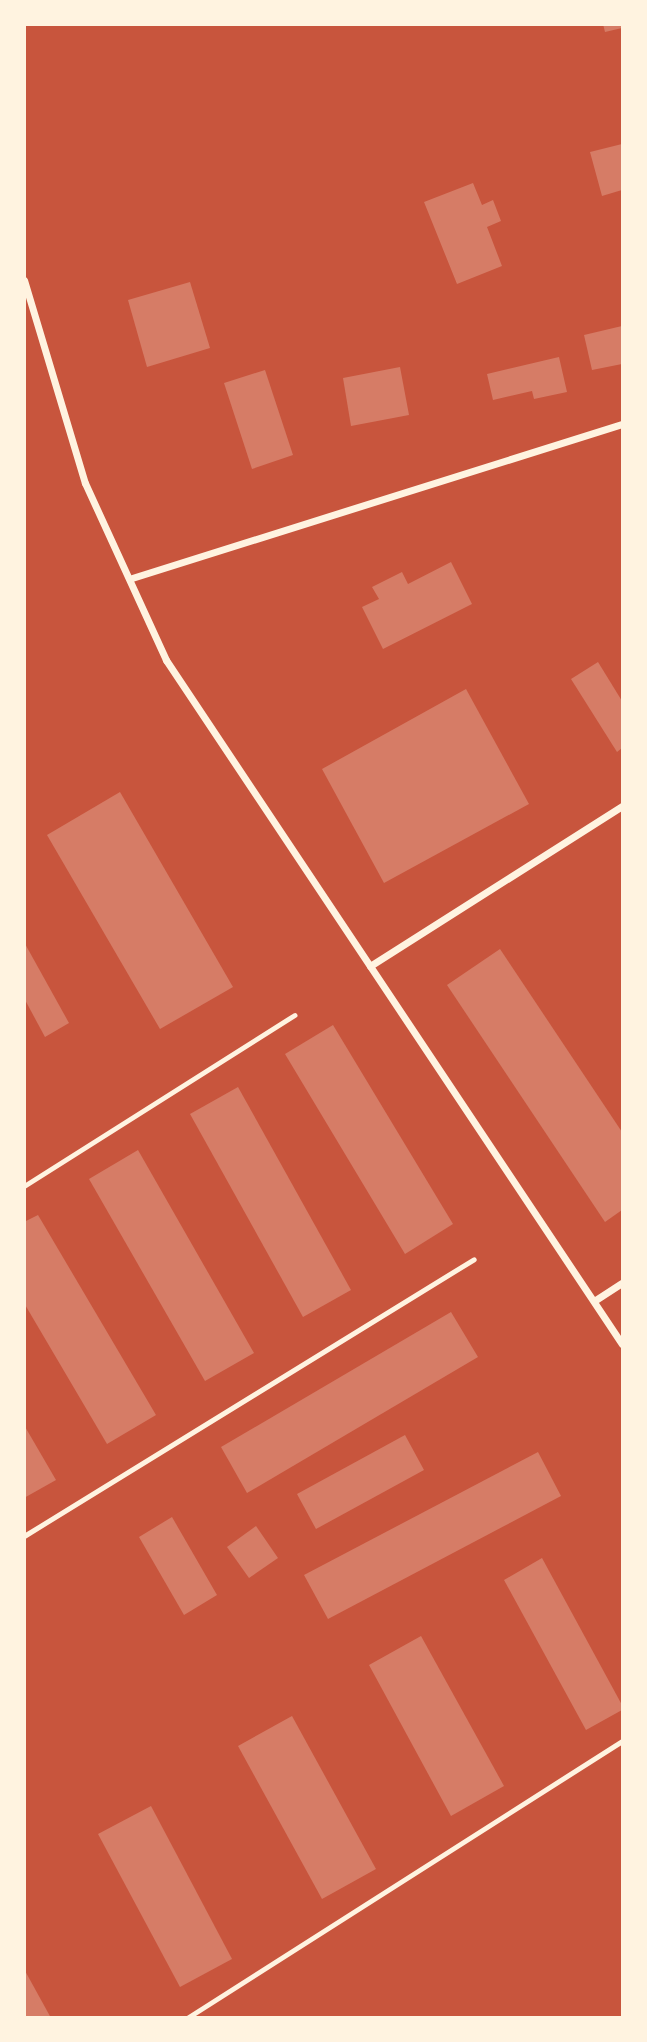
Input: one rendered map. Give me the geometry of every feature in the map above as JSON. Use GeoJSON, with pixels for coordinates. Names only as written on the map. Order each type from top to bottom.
{"type":"FeatureCollection","features":[{"type":"Feature","properties":{"kind":"street"},"geometry":{"type":"LineString","coordinates":[[24,280],[85,483],[132,578],[166,660],[622,1344]]}},
{"type":"Feature","properties":{"kind":"street"},"geometry":{"type":"LineString","coordinates":[[132,578],[622,425]]}},
{"type":"Feature","properties":{"kind":"street"},"geometry":{"type":"LineString","coordinates":[[370,966],[622,806]]}},
{"type":"Feature","properties":{"kind":"street"},"geometry":{"type":"LineString","coordinates":[[594,1301],[622,1283]]}},
{"type":"Feature","properties":{"kind":"lane"},"geometry":{"type":"LineString","coordinates":[[24,1186],[294,1015]]}},
{"type":"Feature","properties":{"kind":"lane"},"geometry":{"type":"LineString","coordinates":[[24,1536],[474,1259]]}},
{"type":"Feature","properties":{"kind":"lane"},"geometry":{"type":"LineString","coordinates":[[187,2018],[622,1741]]}},
{"type":"Feature","properties":{"kind":"building"},"geometry":{"type":"Polygon","coordinates":[[[603,24],[622,24],[622,28],[605,32],[603,24]]]}},
{"type":"Feature","properties":{"kind":"building"},"geometry":{"type":"Polygon","coordinates":[[[622,144],[622,190],[602,196],[590,152],[622,144]]]}},
{"type":"Feature","properties":{"kind":"building"},"geometry":{"type":"Polygon","coordinates":[[[473,183],[482,205],[493,200],[501,221],[487,227],[502,266],[457,284],[424,202],[473,183]]]}},
{"type":"Feature","properties":{"kind":"building"},"geometry":{"type":"Polygon","coordinates":[[[190,282],[210,348],[147,367],[128,300],[190,282]]]}},
{"type":"Feature","properties":{"kind":"building"},"geometry":{"type":"Polygon","coordinates":[[[622,326],[622,364],[592,370],[584,335],[622,326]]]}},
{"type":"Feature","properties":{"kind":"building"},"geometry":{"type":"Polygon","coordinates":[[[559,357],[567,392],[534,399],[532,391],[493,400],[487,374],[559,357]]]}},
{"type":"Feature","properties":{"kind":"building"},"geometry":{"type":"Polygon","coordinates":[[[400,367],[409,415],[351,426],[343,378],[400,367]]]}},
{"type":"Feature","properties":{"kind":"building"},"geometry":{"type":"Polygon","coordinates":[[[265,370],[293,455],[252,469],[224,383],[265,370]]]}},
{"type":"Feature","properties":{"kind":"building"},"geometry":{"type":"Polygon","coordinates":[[[451,562],[472,604],[383,649],[362,607],[379,599],[372,587],[402,572],[408,584],[451,562]]]}},
{"type":"Feature","properties":{"kind":"building"},"geometry":{"type":"Polygon","coordinates":[[[598,662],[622,701],[622,748],[617,752],[571,679],[598,662]]]}},
{"type":"Feature","properties":{"kind":"building"},"geometry":{"type":"Polygon","coordinates":[[[466,689],[529,804],[384,883],[322,769],[466,689]]]}},
{"type":"Feature","properties":{"kind":"building"},"geometry":{"type":"Polygon","coordinates":[[[120,792],[233,987],[160,1029],[47,835],[120,792]]]}},
{"type":"Feature","properties":{"kind":"building"},"geometry":{"type":"Polygon","coordinates":[[[24,942],[69,1023],[45,1037],[24,998],[24,942]]]}},
{"type":"Feature","properties":{"kind":"building"},"geometry":{"type":"Polygon","coordinates":[[[500,949],[622,1132],[622,1210],[605,1222],[447,985],[500,949]]]}},
{"type":"Feature","properties":{"kind":"building"},"geometry":{"type":"Polygon","coordinates":[[[333,1025],[453,1224],[405,1254],[285,1054],[333,1025]]]}},
{"type":"Feature","properties":{"kind":"building"},"geometry":{"type":"Polygon","coordinates":[[[238,1087],[351,1290],[303,1317],[190,1114],[238,1087]]]}},
{"type":"Feature","properties":{"kind":"building"},"geometry":{"type":"Polygon","coordinates":[[[138,1150],[254,1353],[205,1381],[89,1179],[138,1150]]]}},
{"type":"Feature","properties":{"kind":"building"},"geometry":{"type":"Polygon","coordinates":[[[38,1215],[156,1415],[107,1444],[24,1303],[24,1222],[38,1215]]]}},
{"type":"Feature","properties":{"kind":"building"},"geometry":{"type":"Polygon","coordinates":[[[451,1312],[478,1357],[247,1493],[221,1447],[451,1312]]]}},
{"type":"Feature","properties":{"kind":"building"},"geometry":{"type":"Polygon","coordinates":[[[24,1425],[56,1480],[24,1498],[24,1425]]]}},
{"type":"Feature","properties":{"kind":"building"},"geometry":{"type":"Polygon","coordinates":[[[405,1435],[424,1470],[316,1529],[297,1494],[405,1435]]]}},
{"type":"Feature","properties":{"kind":"building"},"geometry":{"type":"Polygon","coordinates":[[[538,1452],[561,1496],[328,1619],[304,1575],[538,1452]]]}},
{"type":"Feature","properties":{"kind":"building"},"geometry":{"type":"Polygon","coordinates":[[[172,1517],[217,1595],[184,1615],[139,1537],[172,1517]]]}},
{"type":"Feature","properties":{"kind":"building"},"geometry":{"type":"Polygon","coordinates":[[[256,1526],[278,1558],[249,1578],[227,1547],[256,1526]]]}},
{"type":"Feature","properties":{"kind":"building"},"geometry":{"type":"Polygon","coordinates":[[[542,1558],[622,1705],[622,1710],[586,1730],[504,1580],[542,1558]]]}},
{"type":"Feature","properties":{"kind":"building"},"geometry":{"type":"Polygon","coordinates":[[[421,1636],[504,1786],[451,1816],[369,1665],[421,1636]]]}},
{"type":"Feature","properties":{"kind":"building"},"geometry":{"type":"Polygon","coordinates":[[[292,1716],[376,1869],[322,1899],[238,1746],[292,1716]]]}},
{"type":"Feature","properties":{"kind":"building"},"geometry":{"type":"Polygon","coordinates":[[[151,1806],[232,1959],[180,1987],[98,1834],[151,1806]]]}},
{"type":"Feature","properties":{"kind":"building"},"geometry":{"type":"Polygon","coordinates":[[[24,1969],[51,2018],[24,2018],[24,1969]]]}}]}
